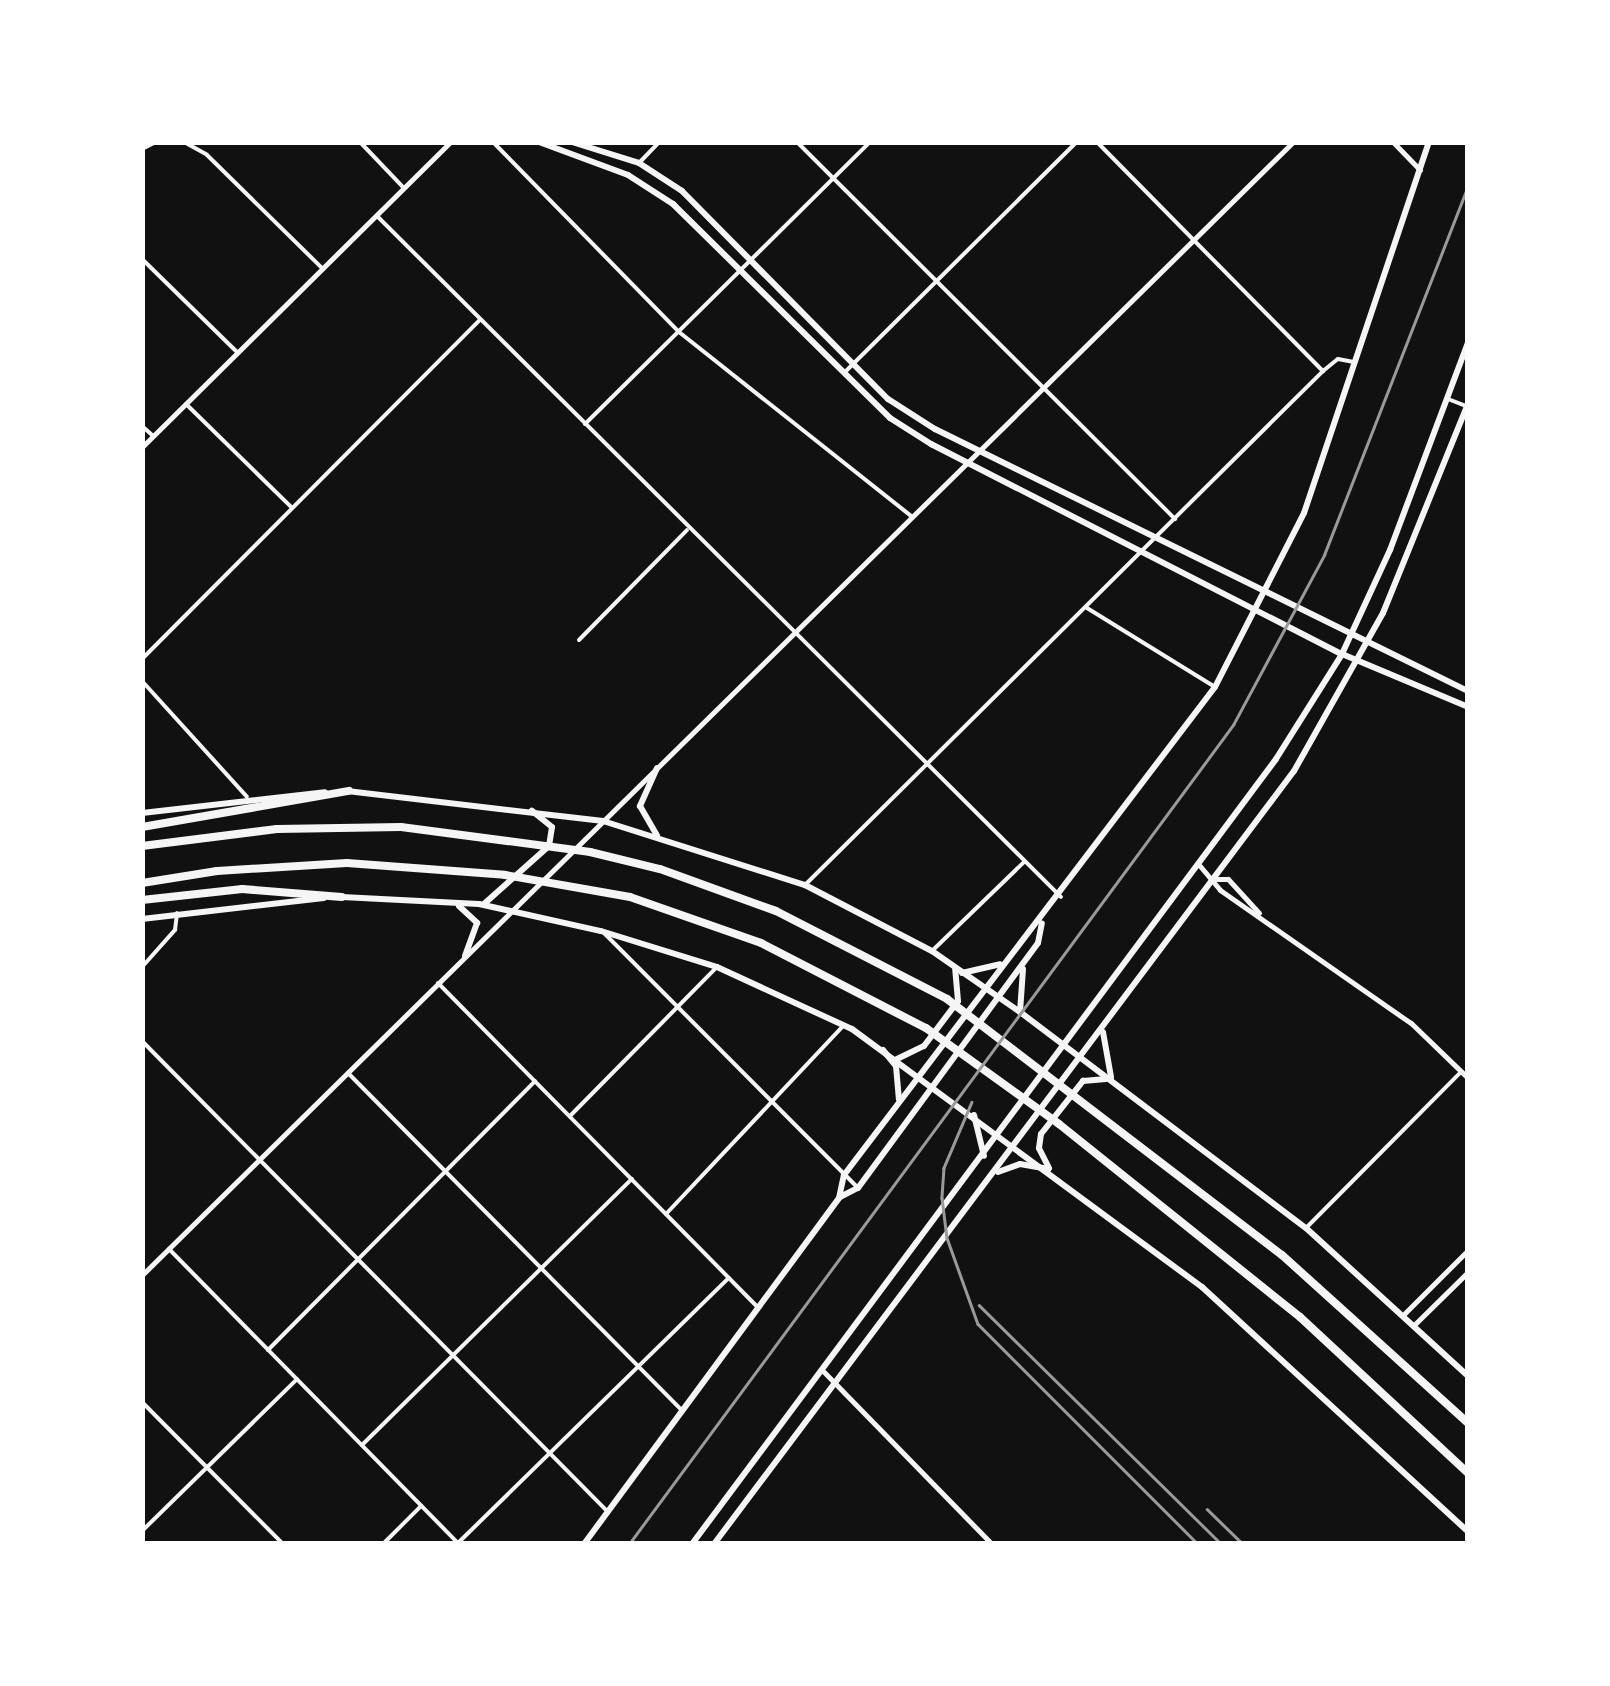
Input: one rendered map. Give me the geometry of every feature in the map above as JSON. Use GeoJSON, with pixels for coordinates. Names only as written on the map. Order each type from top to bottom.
{"type":"FeatureCollection","features":[{"type":"Feature","properties":{"kind":"highway"},"geometry":{"type":"LineString","coordinates":[[142,827],[349,791]]}},
{"type":"Feature","properties":{"kind":"highway"},"geometry":{"type":"LineString","coordinates":[[142,846],[277,829],[401,828],[590,852],[660,869],[776,911],[946,999],[1254,1232],[1468,1423]]}},
{"type":"Feature","properties":{"kind":"highway"},"geometry":{"type":"LineString","coordinates":[[142,883],[217,870],[347,863],[504,875],[630,897],[775,950],[926,1028],[1044,1112],[1273,1294],[1468,1473]]}},
{"type":"Feature","properties":{"kind":"highway"},"geometry":{"type":"LineString","coordinates":[[142,900],[242,889],[342,897]]}},
{"type":"Feature","properties":{"kind":"main road"},"geometry":{"type":"LineString","coordinates":[[539,142],[628,175],[658,194],[890,418],[964,463],[1144,550],[1342,654],[1468,708]]}},
{"type":"Feature","properties":{"kind":"main road"},"geometry":{"type":"LineString","coordinates":[[572,142],[638,162],[682,191],[888,399],[976,452],[1468,692]]}},
{"type":"Feature","properties":{"kind":"main road"},"geometry":{"type":"LineString","coordinates":[[584,1544],[839,1198],[844,1175],[984,986],[1042,922],[1215,687],[1279,572],[1356,362],[1429,142]]}},
{"type":"Feature","properties":{"kind":"main road"},"geometry":{"type":"LineString","coordinates":[[692,1544],[1200,866],[1342,654],[1416,490],[1468,342]]}},
{"type":"Feature","properties":{"kind":"main road"},"geometry":{"type":"LineString","coordinates":[[714,1544],[838,1386],[1294,771],[1359,661],[1467,405]]}},
{"type":"Feature","properties":{"kind":"main road"},"geometry":{"type":"LineString","coordinates":[[657,768],[640,806],[658,836]]}},
{"type":"Feature","properties":{"kind":"main road"},"geometry":{"type":"LineString","coordinates":[[142,813],[248,797],[349,791],[526,808],[603,821],[658,836],[805,885],[932,952],[999,996],[1306,1228],[1468,1376]]}},
{"type":"Feature","properties":{"kind":"main road"},"geometry":{"type":"LineString","coordinates":[[479,904],[510,886],[552,835],[544,818],[526,808]]}},
{"type":"Feature","properties":{"kind":"main road"},"geometry":{"type":"LineString","coordinates":[[142,920],[342,897],[513,909],[717,967],[845,1025],[1017,1144],[1216,1299],[1468,1532]]}},
{"type":"Feature","properties":{"kind":"main road"},"geometry":{"type":"LineString","coordinates":[[448,903],[477,924],[466,956]]}},
{"type":"Feature","properties":{"kind":"main road"},"geometry":{"type":"LineString","coordinates":[[839,1198],[858,1188],[1026,960],[1042,922]]}},
{"type":"Feature","properties":{"kind":"main road"},"geometry":{"type":"LineString","coordinates":[[1020,1012],[1026,960]]}},
{"type":"Feature","properties":{"kind":"main road"},"geometry":{"type":"LineString","coordinates":[[958,970],[1002,964]]}},
{"type":"Feature","properties":{"kind":"main road"},"geometry":{"type":"LineString","coordinates":[[896,1059],[924,1046],[958,1001],[958,970]]}},
{"type":"Feature","properties":{"kind":"main road"},"geometry":{"type":"LineString","coordinates":[[1103,1030],[1103,1060],[1112,1081]]}},
{"type":"Feature","properties":{"kind":"main road"},"geometry":{"type":"LineString","coordinates":[[884,1050],[896,1066],[898,1102]]}},
{"type":"Feature","properties":{"kind":"main road"},"geometry":{"type":"LineString","coordinates":[[1050,1169],[1039,1148],[1041,1134],[1076,1087],[1093,1078],[1112,1081]]}},
{"type":"Feature","properties":{"kind":"main road"},"geometry":{"type":"LineString","coordinates":[[974,1113],[984,1156]]}},
{"type":"Feature","properties":{"kind":"main road"},"geometry":{"type":"LineString","coordinates":[[996,1174],[1020,1164],[1050,1169]]}},
{"type":"Feature","properties":{"kind":"street"},"geometry":{"type":"LineString","coordinates":[[142,149],[156,142]]}},
{"type":"Feature","properties":{"kind":"street"},"geometry":{"type":"LineString","coordinates":[[184,142],[207,155],[322,268]]}},
{"type":"Feature","properties":{"kind":"street"},"geometry":{"type":"LineString","coordinates":[[360,142],[404,188]]}},
{"type":"Feature","properties":{"kind":"street"},"geometry":{"type":"LineString","coordinates":[[142,446],[450,142]]}},
{"type":"Feature","properties":{"kind":"street"},"geometry":{"type":"LineString","coordinates":[[492,142],[679,332],[911,516]]}},
{"type":"Feature","properties":{"kind":"street"},"geometry":{"type":"LineString","coordinates":[[638,162],[659,142]]}},
{"type":"Feature","properties":{"kind":"street"},"geometry":{"type":"LineString","coordinates":[[797,142],[1176,520]]}},
{"type":"Feature","properties":{"kind":"street"},"geometry":{"type":"LineString","coordinates":[[585,424],[870,142]]}},
{"type":"Feature","properties":{"kind":"street"},"geometry":{"type":"LineString","coordinates":[[843,373],[1077,142]]}},
{"type":"Feature","properties":{"kind":"street"},"geometry":{"type":"LineString","coordinates":[[1097,142],[1323,371]]}},
{"type":"Feature","properties":{"kind":"street"},"geometry":{"type":"LineString","coordinates":[[142,1275],[1293,142]]}},
{"type":"Feature","properties":{"kind":"street"},"geometry":{"type":"LineString","coordinates":[[1393,142],[1420,170]]}},
{"type":"Feature","properties":{"kind":"street"},"geometry":{"type":"LineString","coordinates":[[376,216],[792,635],[1061,897]]}},
{"type":"Feature","properties":{"kind":"street"},"geometry":{"type":"LineString","coordinates":[[142,259],[238,354]]}},
{"type":"Feature","properties":{"kind":"street"},"geometry":{"type":"LineString","coordinates":[[142,659],[480,320]]}},
{"type":"Feature","properties":{"kind":"street"},"geometry":{"type":"LineString","coordinates":[[805,885],[1323,371],[1338,359],[1356,362]]}},
{"type":"Feature","properties":{"kind":"street"},"geometry":{"type":"LineString","coordinates":[[1448,398],[1467,405]]}},
{"type":"Feature","properties":{"kind":"street"},"geometry":{"type":"LineString","coordinates":[[186,404],[291,507]]}},
{"type":"Feature","properties":{"kind":"street"},"geometry":{"type":"LineString","coordinates":[[142,426],[153,436]]}},
{"type":"Feature","properties":{"kind":"street"},"geometry":{"type":"LineString","coordinates":[[578,640],[687,530]]}},
{"type":"Feature","properties":{"kind":"street"},"geometry":{"type":"LineString","coordinates":[[1086,608],[1215,687]]}},
{"type":"Feature","properties":{"kind":"street"},"geometry":{"type":"LineString","coordinates":[[143,682],[248,797]]}},
{"type":"Feature","properties":{"kind":"street"},"geometry":{"type":"LineString","coordinates":[[932,952],[1024,862]]}},
{"type":"Feature","properties":{"kind":"street"},"geometry":{"type":"LineString","coordinates":[[1200,866],[1216,879],[1220,890],[1260,913],[1411,1023],[1468,1078]]}},
{"type":"Feature","properties":{"kind":"street"},"geometry":{"type":"LineString","coordinates":[[1216,879],[1228,880],[1260,913]]}},
{"type":"Feature","properties":{"kind":"street"},"geometry":{"type":"LineString","coordinates":[[142,967],[175,930],[177,913]]}},
{"type":"Feature","properties":{"kind":"street"},"geometry":{"type":"LineString","coordinates":[[601,931],[858,1188]]}},
{"type":"Feature","properties":{"kind":"street"},"geometry":{"type":"LineString","coordinates":[[570,1116],[717,967]]}},
{"type":"Feature","properties":{"kind":"street"},"geometry":{"type":"LineString","coordinates":[[438,983],[758,1307]]}},
{"type":"Feature","properties":{"kind":"street"},"geometry":{"type":"LineString","coordinates":[[666,1214],[775,1104],[782,1086],[845,1025]]}},
{"type":"Feature","properties":{"kind":"street"},"geometry":{"type":"LineString","coordinates":[[142,1040],[608,1512]]}},
{"type":"Feature","properties":{"kind":"street"},"geometry":{"type":"LineString","coordinates":[[348,1072],[682,1410]]}},
{"type":"Feature","properties":{"kind":"street"},"geometry":{"type":"LineString","coordinates":[[1306,1228],[1461,1072]]}},
{"type":"Feature","properties":{"kind":"street"},"geometry":{"type":"LineString","coordinates":[[268,1350],[535,1081]]}},
{"type":"Feature","properties":{"kind":"street"},"geometry":{"type":"LineString","coordinates":[[362,1445],[632,1179]]}},
{"type":"Feature","properties":{"kind":"street"},"geometry":{"type":"LineString","coordinates":[[169,1249],[458,1543],[729,1278]]}},
{"type":"Feature","properties":{"kind":"street"},"geometry":{"type":"LineString","coordinates":[[1404,1314],[1468,1250]]}},
{"type":"Feature","properties":{"kind":"street"},"geometry":{"type":"LineString","coordinates":[[1415,1324],[1468,1272]]}},
{"type":"Feature","properties":{"kind":"street"},"geometry":{"type":"LineString","coordinates":[[824,1372],[988,1542]]}},
{"type":"Feature","properties":{"kind":"street"},"geometry":{"type":"LineString","coordinates":[[142,1530],[296,1379]]}},
{"type":"Feature","properties":{"kind":"street"},"geometry":{"type":"LineString","coordinates":[[142,1402],[283,1544]]}},
{"type":"Feature","properties":{"kind":"street"},"geometry":{"type":"LineString","coordinates":[[383,1544],[422,1506]]}},
{"type":"Feature","properties":{"kind":"railway"},"geometry":{"type":"LineString","coordinates":[[629,1544],[1233,725],[1324,555],[1468,186]]}},
{"type":"Feature","properties":{"kind":"railway"},"geometry":{"type":"LineString","coordinates":[[972,1102],[944,1168],[942,1198],[947,1238],[978,1324],[1198,1544]]}},
{"type":"Feature","properties":{"kind":"railway"},"geometry":{"type":"LineString","coordinates":[[979,1305],[1221,1544]]}},
{"type":"Feature","properties":{"kind":"railway"},"geometry":{"type":"LineString","coordinates":[[1207,1509],[1243,1544]]}}]}
